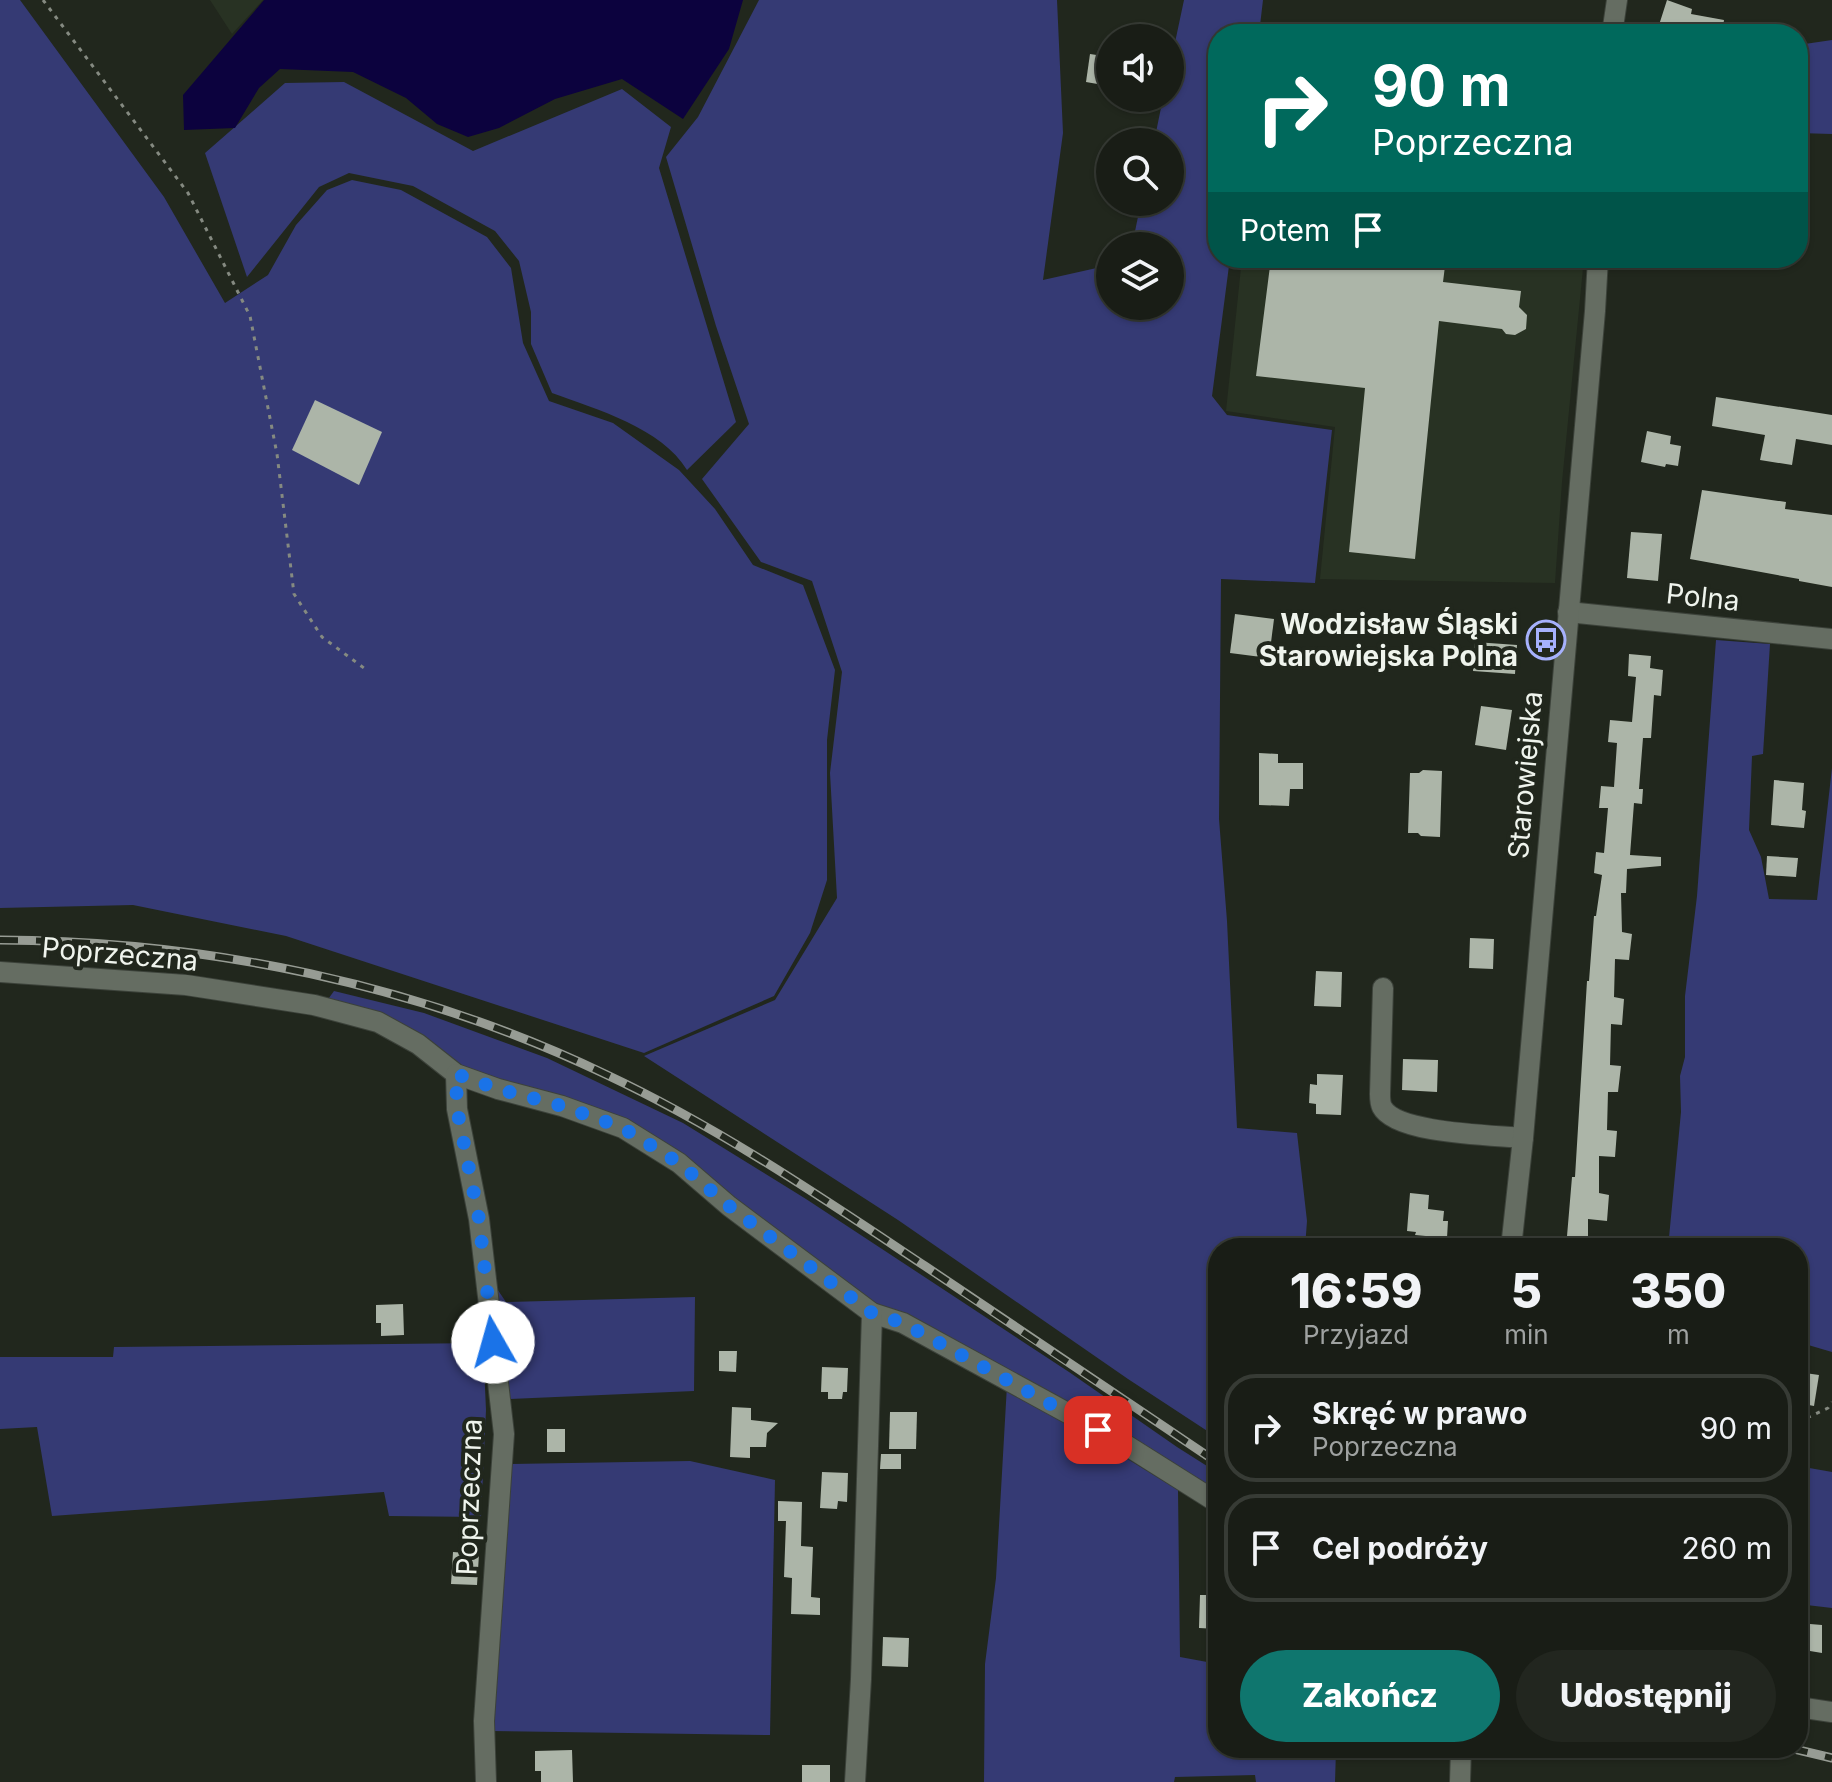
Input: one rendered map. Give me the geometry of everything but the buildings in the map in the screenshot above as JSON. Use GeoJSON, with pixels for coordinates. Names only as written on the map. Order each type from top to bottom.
{"type":"FeatureCollection","features":[{"type":"Feature","properties":{"kind":"street"},"geometry":{"type":"LineString","coordinates":[[1613,24],[1617,0]]}},
{"type":"Feature","properties":{"kind":"street","name":"Starowiejska"},"geometry":{"type":"LineString","coordinates":[[1512,1238],[1597,268]]}},
{"type":"Feature","properties":{"kind":"street","name":"Polna"},"geometry":{"type":"LineString","coordinates":[[1568,612],[1832,639]]}},
{"type":"Feature","properties":{"kind":"street","name":"Poprzeczna"},"geometry":{"type":"LineString","coordinates":[[0,972],[186,985],[314,1005],[378,1022],[418,1044],[456,1074],[623,1128],[679,1163],[729,1206],[872,1313],[903,1323],[1126,1445],[1208,1497]]}},
{"type":"Feature","properties":{"kind":"street"},"geometry":{"type":"LineString","coordinates":[[1383,988],[1382,1108],[1410,1125],[1440,1131],[1523,1138]]}},
{"type":"Feature","properties":{"kind":"street","name":"Poprzeczna"},"geometry":{"type":"LineString","coordinates":[[456,1074],[457,1109],[479,1219],[504,1434],[484,1721],[486,1782]]}},
{"type":"Feature","properties":{"kind":"street"},"geometry":{"type":"LineString","coordinates":[[855,1782],[862,1663],[872,1313]]}},
{"type":"Feature","properties":{"kind":"street"},"geometry":{"type":"LineString","coordinates":[[1808,1708],[1832,1712]]}},
{"type":"Feature","properties":{"kind":"street"},"geometry":{"type":"LineString","coordinates":[[1460,1782],[1461,1758]]}},
{"type":"Feature","properties":{"kind":"path"},"geometry":{"type":"LineString","coordinates":[[43,0],[188,193],[250,316],[277,454],[294,594],[322,637],[368,671]]}},
{"type":"Feature","properties":{"kind":"path"},"geometry":{"type":"LineString","coordinates":[[1808,1417],[1828,1408],[1832,1402]]}},
{"type":"Feature","properties":{"kind":"shaded area"},"geometry":{"type":"Polygon","coordinates":[[[0,0],[20,0],[164,197],[225,303],[268,275],[296,225],[327,190],[352,180],[401,190],[487,237],[511,268],[523,343],[549,401],[613,423],[679,470],[715,509],[753,565],[803,585],[835,670],[827,740],[827,880],[810,933],[774,996],[644,1053],[286,936],[133,905],[0,908],[0,0]]]}},
{"type":"Feature","properties":{"kind":"shaded area"},"geometry":{"type":"Polygon","coordinates":[[[210,0],[263,0],[232,34],[210,0]]]}},
{"type":"Feature","properties":{"kind":"shaded area"},"geometry":{"type":"Polygon","coordinates":[[[264,0],[743,0],[729,49],[683,119],[622,79],[555,99],[499,128],[468,137],[437,124],[406,98],[353,72],[280,69],[259,88],[235,128],[184,130],[183,95],[264,0]]]}},
{"type":"Feature","properties":{"kind":"shaded area"},"geometry":{"type":"Polygon","coordinates":[[[759,0],[1057,0],[1063,133],[1043,280],[1096,268],[1096,320],[1184,320],[1184,232],[1135,232],[1138,216],[1184,216],[1184,128],[1157,128],[1160,112],[1184,112],[1184,24],[1179,24],[1184,0],[1263,0],[1260,24],[1208,24],[1208,268],[1229,268],[1212,396],[1227,415],[1332,430],[1315,583],[1221,579],[1219,819],[1237,1128],[1297,1133],[1307,1221],[1306,1238],[1208,1238],[1208,1431],[898,1220],[644,1056],[775,1000],[837,898],[830,773],[842,672],[812,581],[761,562],[702,479],[749,424],[716,326],[666,157],[698,117],[759,0]]]}},
{"type":"Feature","properties":{"kind":"shaded area"},"geometry":{"type":"Polygon","coordinates":[[[1832,40],[1832,134],[1808,133],[1808,44],[1832,40]]]}},
{"type":"Feature","properties":{"kind":"shaded area"},"geometry":{"type":"Polygon","coordinates":[[[344,82],[473,151],[622,89],[671,127],[659,168],[736,422],[687,470],[662,442],[645,431],[552,393],[531,344],[531,312],[519,261],[495,231],[413,186],[349,173],[319,187],[247,277],[205,153],[285,83],[344,82]]]}},
{"type":"Feature","properties":{"kind":"shaded area"},"geometry":{"type":"Polygon","coordinates":[[[1241,268],[1583,268],[1555,583],[1320,579],[1335,427],[1226,411],[1241,268]]]}},
{"type":"Feature","properties":{"kind":"shaded area"},"geometry":{"type":"Polygon","coordinates":[[[1716,640],[1770,644],[1763,754],[1752,756],[1749,830],[1761,857],[1769,899],[1817,900],[1832,768],[1832,1352],[1808,1345],[1808,1238],[1669,1238],[1681,1112],[1680,1076],[1685,1057],[1685,996],[1697,896],[1716,640]]]}},
{"type":"Feature","properties":{"kind":"shaded area"},"geometry":{"type":"Polygon","coordinates":[[[334,991],[424,1013],[547,1058],[683,1123],[806,1199],[1208,1467],[1208,1488],[878,1307],[755,1219],[710,1178],[326,1002],[334,991]]]}},
{"type":"Feature","properties":{"kind":"shaded area"},"geometry":{"type":"Polygon","coordinates":[[[493,1283],[506,1302],[695,1297],[694,1391],[510,1399],[493,1283]]]}},
{"type":"Feature","properties":{"kind":"shaded area"},"geometry":{"type":"Polygon","coordinates":[[[483,1343],[486,1410],[481,1517],[389,1516],[384,1492],[52,1516],[37,1427],[0,1429],[0,1357],[113,1357],[114,1347],[483,1343]]]}},
{"type":"Feature","properties":{"kind":"shaded area"},"geometry":{"type":"Polygon","coordinates":[[[1007,1385],[1178,1490],[1180,1657],[1208,1662],[1208,1758],[1336,1758],[1335,1782],[1256,1782],[1255,1775],[1175,1777],[1174,1782],[984,1782],[985,1664],[996,1578],[1007,1385]]]}},
{"type":"Feature","properties":{"kind":"shaded area"},"geometry":{"type":"Polygon","coordinates":[[[690,1461],[775,1480],[770,1735],[490,1731],[511,1464],[690,1461]]]}},
{"type":"Feature","properties":{"kind":"shaded area"},"geometry":{"type":"Polygon","coordinates":[[[1808,1468],[1832,1472],[1832,1608],[1808,1605],[1808,1468]]]}},
{"type":"Feature","properties":{"kind":"railway"},"geometry":{"type":"LineString","coordinates":[[0,940],[78,942],[233,959],[386,992],[534,1042],[647,1095],[768,1164],[1208,1456]]}},
{"type":"Feature","properties":{"kind":"railway"},"geometry":{"type":"LineString","coordinates":[[1808,1752],[1832,1758]]}},
{"type":"Feature","properties":{"kind":"place","name":"Wodzisław Śląski Starowiejska Polna"},"geometry":{"type":"Point","coordinates":[1546,640]}},
{"type":"Feature","properties":{"kind":"route"},"geometry":{"type":"LineString","coordinates":[[493,1342],[479,1219],[457,1109],[456,1074],[623,1128],[679,1163],[729,1206],[872,1313],[903,1323],[1098,1430]]}}]}
